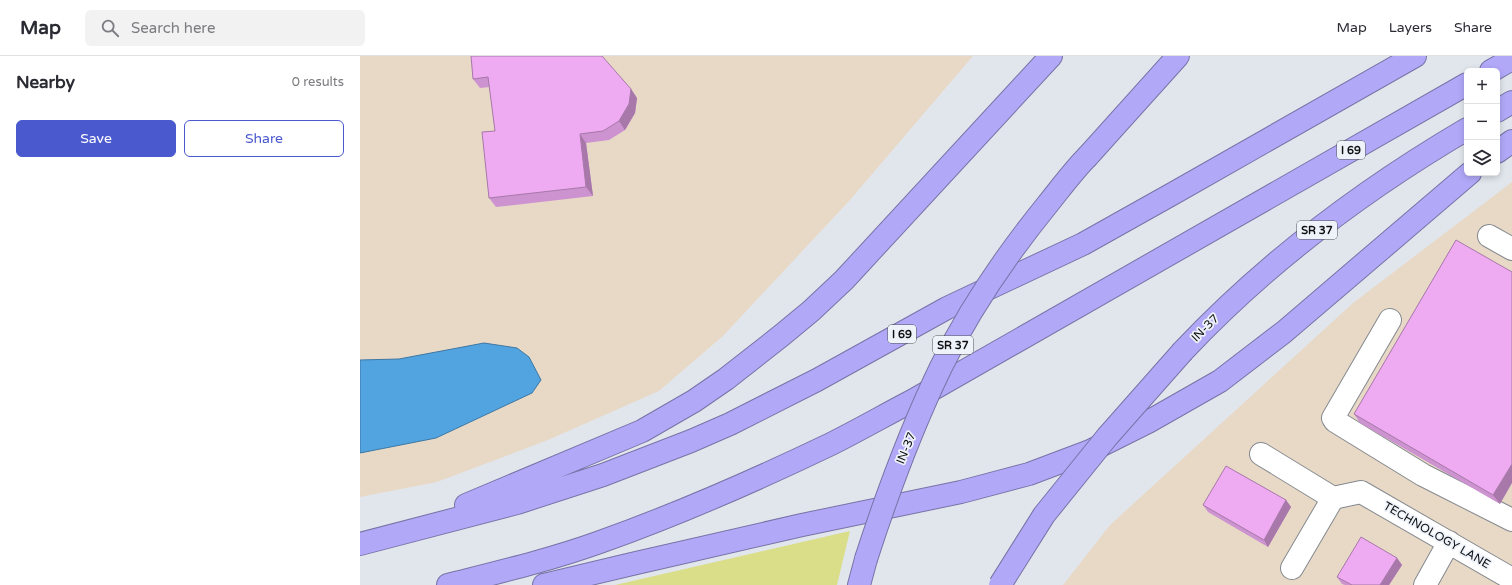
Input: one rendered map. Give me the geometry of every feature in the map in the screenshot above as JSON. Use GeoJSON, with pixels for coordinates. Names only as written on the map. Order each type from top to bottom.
{"type":"FeatureCollection","features":[{"type":"Feature","properties":{"kind":"highway"},"geometry":{"type":"LineString","coordinates":[[360,530],[435,518],[642,431],[694,401],[726,379],[782,335],[844,280],[1052,56]]}},
{"type":"Feature","properties":{"kind":"highway","name":"IN-37"},"geometry":{"type":"LineString","coordinates":[[858,585],[899,464],[941,367],[973,310],[1025,232],[1088,156],[1178,56]]}},
{"type":"Feature","properties":{"kind":"highway","name":"I 69"},"geometry":{"type":"LineString","coordinates":[[360,544],[517,503],[603,475],[691,441],[730,424],[817,380],[947,308],[1083,244],[1415,56]]}},
{"type":"Feature","properties":{"kind":"highway"},"geometry":{"type":"LineString","coordinates":[[1496,68],[1512,59]]}},
{"type":"Feature","properties":{"kind":"highway","name":"I 69"},"geometry":{"type":"LineString","coordinates":[[448,585],[541,561],[599,543],[658,521],[747,483],[833,443],[912,401],[1464,86]]}},
{"type":"Feature","properties":{"kind":"highway"},"geometry":{"type":"LineString","coordinates":[[1500,109],[1512,102]]}},
{"type":"Feature","properties":{"kind":"highway","name":"IN-37"},"geometry":{"type":"LineString","coordinates":[[1000,585],[1044,515],[1107,437],[1183,351],[1230,304],[1302,241],[1378,185],[1464,131]]}},
{"type":"Feature","properties":{"kind":"highway"},"geometry":{"type":"LineString","coordinates":[[1500,150],[1512,141]]}},
{"type":"Feature","properties":{"kind":"highway"},"geometry":{"type":"LineString","coordinates":[[544,585],[778,531],[961,492],[1029,474],[1090,451],[1148,422],[1220,381],[1284,332],[1466,176]]}},
{"type":"Feature","properties":{"kind":"street"},"geometry":{"type":"LineString","coordinates":[[1489,236],[1512,249]]}},
{"type":"Feature","properties":{"kind":"street"},"geometry":{"type":"LineString","coordinates":[[1390,320],[1334,418],[1335,421],[1423,475],[1512,520]]}},
{"type":"Feature","properties":{"kind":"street"},"geometry":{"type":"LineString","coordinates":[[1261,454],[1333,498],[1292,568]]}},
{"type":"Feature","properties":{"kind":"street","name":"TECHNOLOGY LANE"},"geometry":{"type":"LineString","coordinates":[[1333,498],[1361,492],[1512,578]]}},
{"type":"Feature","properties":{"kind":"street"},"geometry":{"type":"LineString","coordinates":[[1430,583],[1449,542]]}},
{"type":"Feature","properties":{"kind":"shaded area"},"geometry":{"type":"Polygon","coordinates":[[[360,56],[973,56],[850,200],[723,336],[659,391],[548,440],[437,482],[360,497],[360,56]]]}},
{"type":"Feature","properties":{"kind":"shaded area"},"geometry":{"type":"Polygon","coordinates":[[[1512,182],[1512,585],[1063,585],[1110,525],[1353,303],[1512,182]]]}},
{"type":"Feature","properties":{"kind":"green space"},"geometry":{"type":"Polygon","coordinates":[[[850,531],[837,585],[615,585],[850,531]]]}},
{"type":"Feature","properties":{"kind":"water"},"geometry":{"type":"Polygon","coordinates":[[[484,343],[517,348],[529,357],[541,380],[532,393],[436,438],[360,453],[360,360],[399,359],[484,343]]]}},
{"type":"Feature","properties":{"kind":"building"},"geometry":{"type":"Polygon","coordinates":[[[471,56],[602,56],[631,89],[629,104],[619,121],[603,131],[580,134],[586,187],[489,198],[482,132],[495,131],[488,77],[473,79],[471,56]]]}},
{"type":"Feature","properties":{"kind":"building"},"geometry":{"type":"Polygon","coordinates":[[[1456,240],[1512,272],[1512,464],[1493,495],[1354,414],[1456,240]]]}},
{"type":"Feature","properties":{"kind":"building"},"geometry":{"type":"Polygon","coordinates":[[[1226,466],[1286,500],[1264,540],[1203,505],[1226,466]]]}},
{"type":"Feature","properties":{"kind":"building"},"geometry":{"type":"Polygon","coordinates":[[[1361,537],[1397,558],[1380,585],[1352,585],[1337,577],[1361,537]]]}}]}
